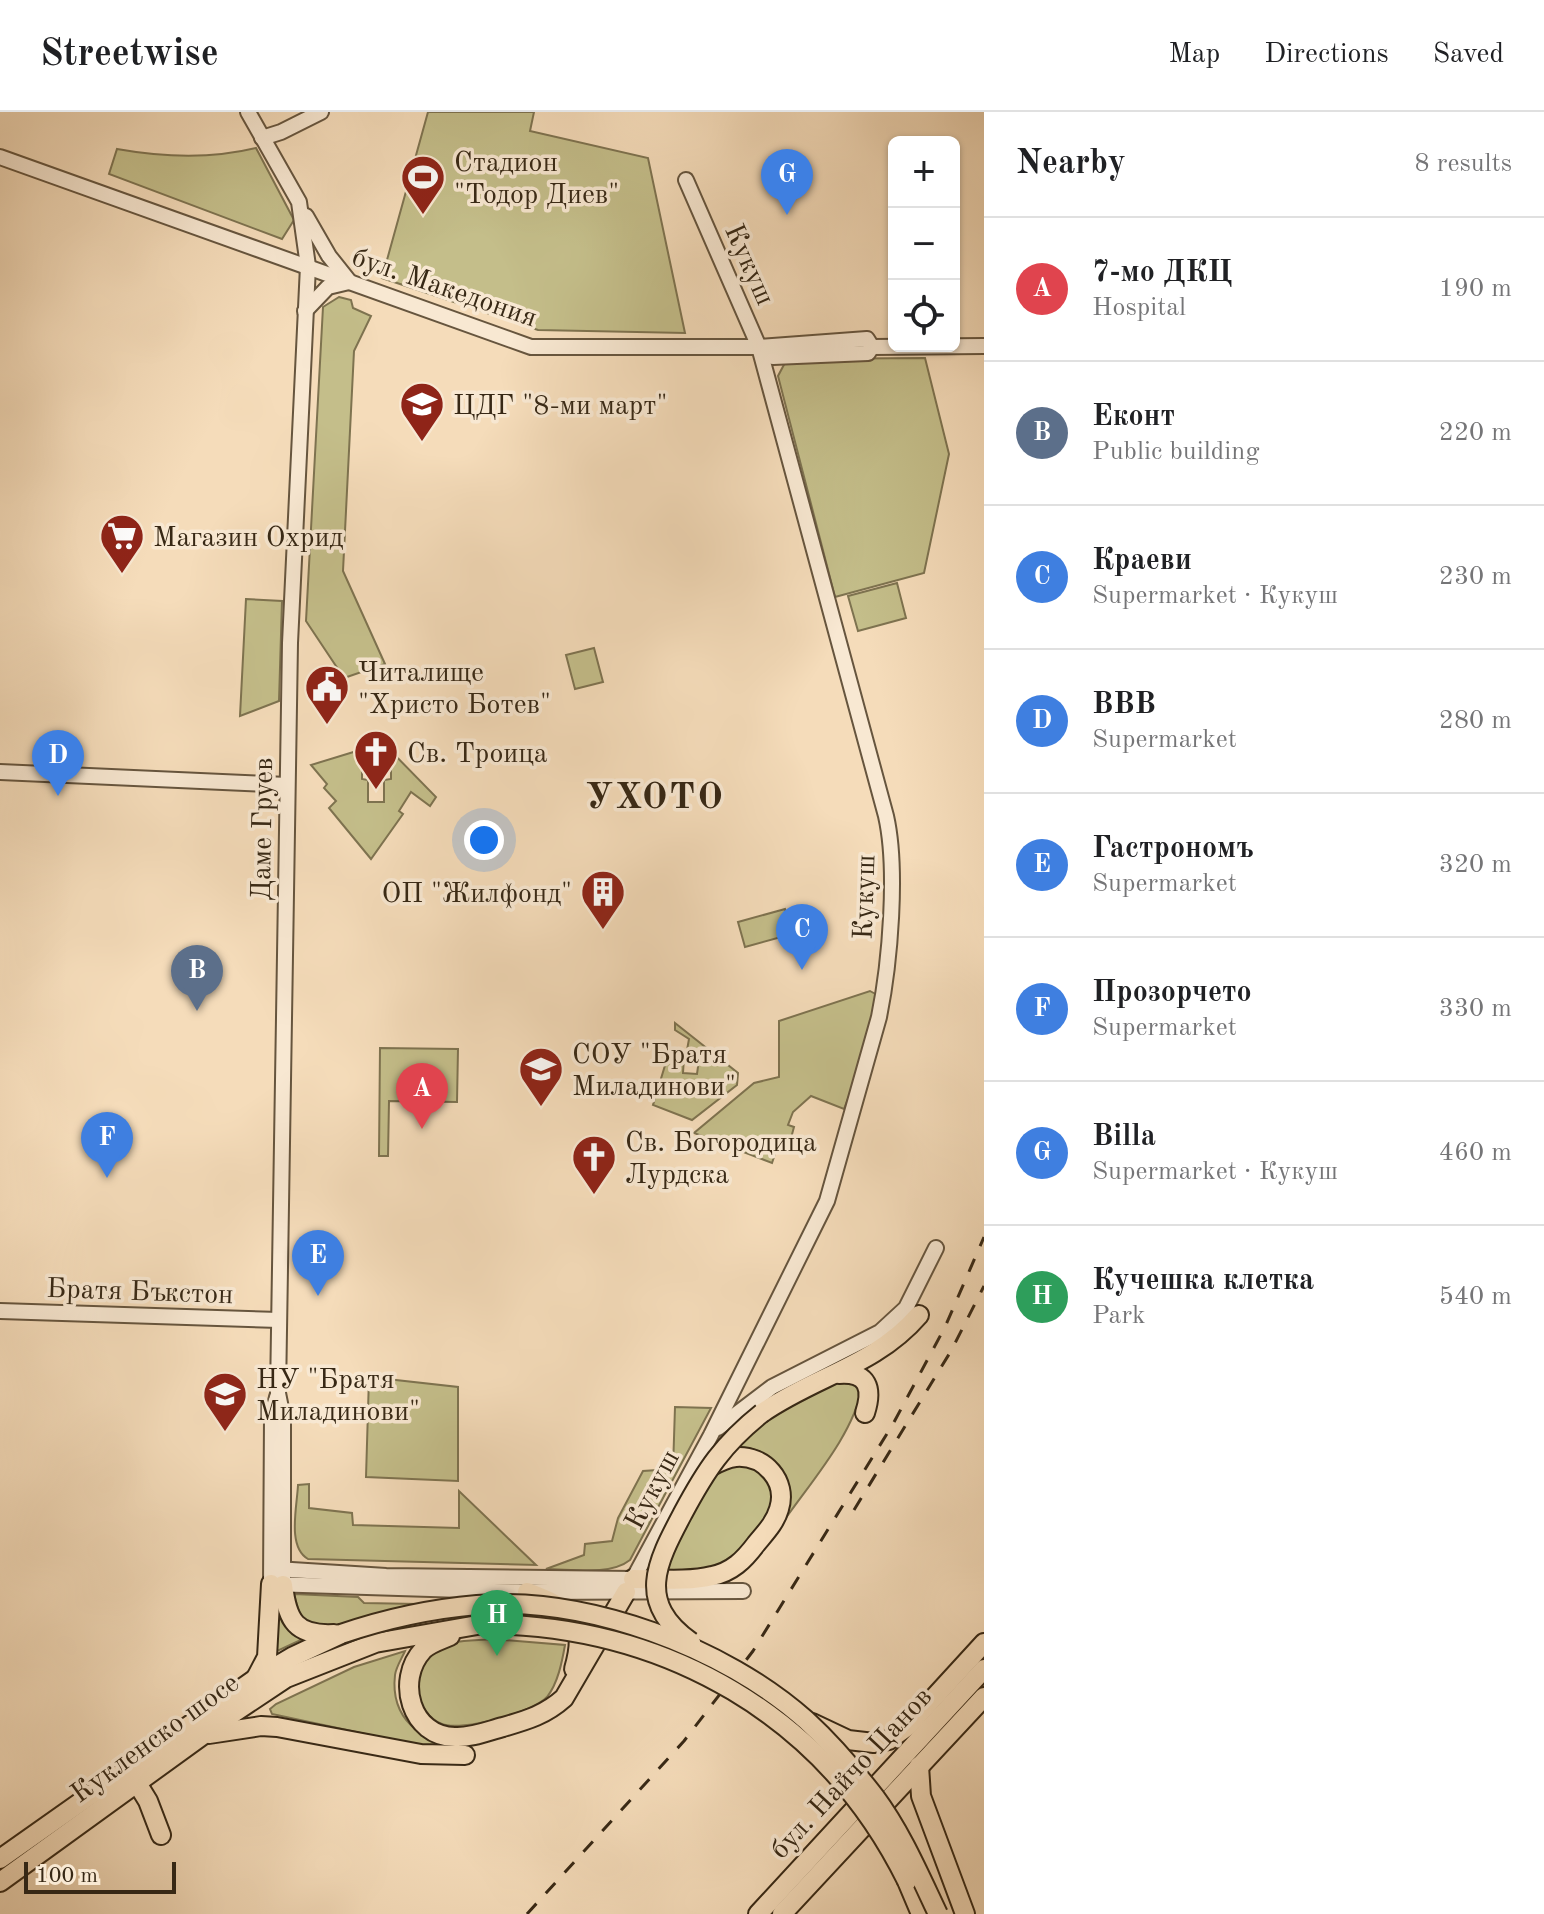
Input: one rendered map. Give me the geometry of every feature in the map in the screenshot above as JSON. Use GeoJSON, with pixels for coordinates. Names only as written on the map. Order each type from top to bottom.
{"type":"FeatureCollection","features":[{"type":"Feature","properties":{"kind":"main road"},"geometry":{"type":"LineString","coordinates":[[919,1315],[892,1343],[788,1396],[762,1413],[742,1429],[706,1469],[662,1553],[656,1571],[659,1605],[678,1633],[773,1694],[807,1720],[848,1740],[874,1743],[889,1740],[908,1726],[984,1643]]}},
{"type":"Feature","properties":{"kind":"main road"},"geometry":{"type":"LineString","coordinates":[[836,1374],[855,1374],[866,1382],[869,1396],[865,1413]]}},
{"type":"Feature","properties":{"kind":"main road"},"geometry":{"type":"LineString","coordinates":[[706,1469],[724,1459],[754,1459],[770,1469],[779,1485],[780,1505],[771,1526],[736,1567],[702,1578],[629,1586],[564,1698],[531,1719],[455,1737],[443,1735],[425,1725],[412,1708],[409,1673],[423,1650],[440,1640],[483,1624],[537,1626],[610,1639],[697,1670],[792,1730],[817,1753],[863,1806],[892,1850],[921,1914]]}},
{"type":"Feature","properties":{"kind":"main road"},"geometry":{"type":"LineString","coordinates":[[277,1577],[289,1616],[300,1628],[316,1635],[341,1634]]}},
{"type":"Feature","properties":{"kind":"main road"},"geometry":{"type":"LineString","coordinates":[[255,1679],[267,1657],[277,1577]]}},
{"type":"Feature","properties":{"kind":"main road"},"geometry":{"type":"LineString","coordinates":[[527,1592],[566,1608],[576,1624],[577,1659],[564,1698]]}},
{"type":"Feature","properties":{"kind":"main road","name":"Кукленско шосе"},"geometry":{"type":"LineString","coordinates":[[0,1882],[255,1679],[341,1634],[375,1623],[439,1609],[479,1605],[553,1608],[669,1639],[713,1658]]}},
{"type":"Feature","properties":{"kind":"main road","name":"Кукленско шосе"},"geometry":{"type":"LineString","coordinates":[[0,1859],[203,1736],[286,1678],[393,1638],[483,1624]]}},
{"type":"Feature","properties":{"kind":"main road","name":"бул. Найчо Цанов"},"geometry":{"type":"LineString","coordinates":[[758,1914],[984,1669]]}},
{"type":"Feature","properties":{"kind":"main road","name":"бул. Найчо Цанов"},"geometry":{"type":"LineString","coordinates":[[782,1914],[984,1697]]}},
{"type":"Feature","properties":{"kind":"main road"},"geometry":{"type":"LineString","coordinates":[[807,1720],[875,1798],[909,1853],[938,1914]]}},
{"type":"Feature","properties":{"kind":"main road"},"geometry":{"type":"LineString","coordinates":[[203,1736],[261,1726],[277,1727],[421,1754],[465,1755]]}},
{"type":"Feature","properties":{"kind":"main road"},"geometry":{"type":"LineString","coordinates":[[919,1766],[921,1796],[965,1914]]}},
{"type":"Feature","properties":{"kind":"main road"},"geometry":{"type":"LineString","coordinates":[[134,1776],[155,1816],[161,1835]]}},
{"type":"Feature","properties":{"kind":"main road"},"geometry":{"type":"LineString","coordinates":[[907,1881],[913,1914]]}},
{"type":"Feature","properties":{"kind":"street"},"geometry":{"type":"LineString","coordinates":[[248,112],[320,243],[350,282],[328,287],[305,311]]}},
{"type":"Feature","properties":{"kind":"street"},"geometry":{"type":"LineString","coordinates":[[262,138],[321,112]]}},
{"type":"Feature","properties":{"kind":"street","name":"бул. Македония"},"geometry":{"type":"LineString","coordinates":[[0,157],[531,347],[759,347],[867,339],[872,347],[984,346]]}},
{"type":"Feature","properties":{"kind":"street","name":"Кукуш"},"geometry":{"type":"LineString","coordinates":[[629,1586],[711,1435],[827,1201],[879,1017],[884,985],[891,849],[886,816],[759,347],[686,180]]}},
{"type":"Feature","properties":{"kind":"street","name":"Даме Груев"},"geometry":{"type":"LineString","coordinates":[[277,1577],[283,1418],[278,1393],[287,785],[308,266],[299,202]]}},
{"type":"Feature","properties":{"kind":"street"},"geometry":{"type":"LineString","coordinates":[[0,772],[287,785]]}},
{"type":"Feature","properties":{"kind":"street"},"geometry":{"type":"LineString","coordinates":[[711,1435],[772,1387],[864,1343],[880,1332],[906,1308],[936,1248]]}},
{"type":"Feature","properties":{"kind":"street","name":"Братя Бъкстон"},"geometry":{"type":"LineString","coordinates":[[0,1311],[279,1320]]}},
{"type":"Feature","properties":{"kind":"street"},"geometry":{"type":"LineString","coordinates":[[277,1577],[386,1576],[743,1591]]}},
{"type":"Feature","properties":{"kind":"street"},"geometry":{"type":"LineString","coordinates":[[277,1577],[527,1592],[629,1586]]}},
{"type":"Feature","properties":{"kind":"shaded area","name":"Стадион \"Тодор Диев\""},"geometry":{"type":"Polygon","coordinates":[[[428,112],[534,112],[530,131],[648,158],[685,333],[538,330],[382,278],[428,112]]]}},
{"type":"Feature","properties":{"kind":"shaded area"},"geometry":{"type":"Polygon","coordinates":[[[256,148],[294,220],[282,239],[109,174],[117,149],[186,156],[256,148]]]}},
{"type":"Feature","properties":{"kind":"shaded area"},"geometry":{"type":"Polygon","coordinates":[[[339,297],[351,300],[353,308],[371,316],[354,351],[343,571],[385,664],[344,678],[306,621],[323,307],[339,297]]]}},
{"type":"Feature","properties":{"kind":"shaded area"},"geometry":{"type":"Polygon","coordinates":[[[925,358],[949,454],[924,573],[835,597],[778,376],[787,359],[925,358]]]}},
{"type":"Feature","properties":{"kind":"shaded area"},"geometry":{"type":"Polygon","coordinates":[[[897,583],[906,618],[858,631],[848,596],[897,583]]]}},
{"type":"Feature","properties":{"kind":"shaded area"},"geometry":{"type":"Polygon","coordinates":[[[246,599],[282,601],[279,701],[240,716],[246,599]]]}},
{"type":"Feature","properties":{"kind":"shaded area"},"geometry":{"type":"Polygon","coordinates":[[[594,648],[603,682],[575,689],[566,655],[594,648]]]}},
{"type":"Feature","properties":{"kind":"shaded area"},"geometry":{"type":"Polygon","coordinates":[[[383,743],[436,797],[430,806],[411,792],[399,811],[403,814],[371,859],[329,808],[336,801],[324,788],[327,784],[311,765],[383,743]],[[368,761],[368,765],[362,766],[362,779],[368,780],[368,802],[384,802],[384,780],[391,779],[391,766],[384,766],[383,761],[368,761]]]}},
{"type":"Feature","properties":{"kind":"shaded area"},"geometry":{"type":"Polygon","coordinates":[[[785,909],[792,934],[745,947],[738,922],[785,909]]]}},
{"type":"Feature","properties":{"kind":"shaded area"},"geometry":{"type":"Polygon","coordinates":[[[870,991],[879,996],[879,1017],[844,1109],[811,1096],[793,1112],[788,1125],[794,1127],[791,1138],[786,1137],[782,1149],[777,1148],[772,1163],[694,1133],[754,1083],[779,1077],[779,1021],[870,991]]]}},
{"type":"Feature","properties":{"kind":"shaded area"},"geometry":{"type":"Polygon","coordinates":[[[675,1023],[738,1073],[737,1085],[692,1120],[653,1105],[670,1049],[684,1057],[683,1073],[697,1074],[700,1053],[687,1050],[689,1039],[675,1030],[675,1023]]]}},
{"type":"Feature","properties":{"kind":"shaded area"},"geometry":{"type":"Polygon","coordinates":[[[380,1048],[458,1049],[457,1102],[389,1101],[388,1156],[379,1156],[380,1048]]]}},
{"type":"Feature","properties":{"kind":"shaded area"},"geometry":{"type":"Polygon","coordinates":[[[369,1377],[458,1387],[458,1481],[366,1477],[369,1377]]]}},
{"type":"Feature","properties":{"kind":"shaded area"},"geometry":{"type":"Polygon","coordinates":[[[846,1378],[862,1387],[850,1422],[830,1458],[783,1522],[788,1493],[781,1470],[763,1453],[734,1447],[766,1419],[846,1378]]]}},
{"type":"Feature","properties":{"kind":"shaded area"},"geometry":{"type":"Polygon","coordinates":[[[675,1407],[711,1408],[630,1560],[601,1570],[546,1569],[584,1555],[585,1544],[612,1541],[618,1518],[643,1471],[673,1469],[675,1407]]]}},
{"type":"Feature","properties":{"kind":"shaded area"},"geometry":{"type":"Polygon","coordinates":[[[737,1464],[754,1469],[767,1478],[774,1493],[768,1518],[738,1553],[725,1563],[699,1571],[663,1572],[711,1479],[723,1468],[737,1464]]]}},
{"type":"Feature","properties":{"kind":"shaded area"},"geometry":{"type":"Polygon","coordinates":[[[309,1484],[309,1508],[352,1513],[353,1525],[459,1528],[459,1491],[536,1565],[308,1559],[297,1545],[295,1526],[298,1485],[309,1484]]]}},
{"type":"Feature","properties":{"kind":"shaded area"},"geometry":{"type":"Polygon","coordinates":[[[294,1594],[358,1597],[364,1603],[418,1604],[346,1624],[319,1626],[302,1616],[294,1594]]]}},
{"type":"Feature","properties":{"kind":"shaded area"},"geometry":{"type":"Polygon","coordinates":[[[275,1602],[290,1628],[303,1639],[275,1652],[275,1602]]]}},
{"type":"Feature","properties":{"kind":"shaded area"},"geometry":{"type":"Polygon","coordinates":[[[492,1639],[565,1645],[557,1679],[547,1697],[528,1709],[480,1723],[451,1726],[433,1719],[418,1691],[420,1670],[425,1660],[445,1645],[492,1639]]]}},
{"type":"Feature","properties":{"kind":"shaded area"},"geometry":{"type":"Polygon","coordinates":[[[405,1651],[395,1675],[395,1691],[403,1716],[422,1734],[461,1745],[431,1748],[272,1714],[270,1709],[276,1704],[354,1667],[405,1651]]]}},
{"type":"Feature","properties":{"kind":"railway"},"geometry":{"type":"LineString","coordinates":[[527,1914],[684,1741],[753,1651],[893,1424],[945,1327],[984,1237]]}},
{"type":"Feature","properties":{"kind":"railway"},"geometry":{"type":"LineString","coordinates":[[854,1510],[951,1351],[984,1286]]}},
{"type":"Feature","properties":{"kind":"place","name":"Billa"},"geometry":{"type":"Point","coordinates":[787,215]}},
{"type":"Feature","properties":{"kind":"place","name":"Стадион \"Тодор Диев\""},"geometry":{"type":"Point","coordinates":[423,216]}},
{"type":"Feature","properties":{"kind":"place","name":"ЦДГ \"8-ми март\""},"geometry":{"type":"Point","coordinates":[422,443]}},
{"type":"Feature","properties":{"kind":"place","name":"Магазин Охрид"},"geometry":{"type":"Point","coordinates":[122,575]}},
{"type":"Feature","properties":{"kind":"place","name":"Читалище \"Христо Ботев\""},"geometry":{"type":"Point","coordinates":[327,726]}},
{"type":"Feature","properties":{"kind":"place","name":"Св. Троица"},"geometry":{"type":"Point","coordinates":[376,791]}},
{"type":"Feature","properties":{"kind":"place","name":"BBB"},"geometry":{"type":"Point","coordinates":[58,796]}},
{"type":"Feature","properties":{"kind":"place","name":"ОП \"Жилфонд\""},"geometry":{"type":"Point","coordinates":[603,931]}},
{"type":"Feature","properties":{"kind":"place","name":"Краеви"},"geometry":{"type":"Point","coordinates":[802,970]}},
{"type":"Feature","properties":{"kind":"place","name":"Еконт"},"geometry":{"type":"Point","coordinates":[197,1011]}},
{"type":"Feature","properties":{"kind":"place","name":"СОУ \"Братя Миладинови\""},"geometry":{"type":"Point","coordinates":[541,1108]}},
{"type":"Feature","properties":{"kind":"place","name":"7-мо ДКЦ"},"geometry":{"type":"Point","coordinates":[422,1129]}},
{"type":"Feature","properties":{"kind":"place","name":"Прозорчето"},"geometry":{"type":"Point","coordinates":[107,1178]}},
{"type":"Feature","properties":{"kind":"place","name":"Св. Богородица Лурдска"},"geometry":{"type":"Point","coordinates":[594,1196]}},
{"type":"Feature","properties":{"kind":"place","name":"Гастрономъ"},"geometry":{"type":"Point","coordinates":[318,1296]}},
{"type":"Feature","properties":{"kind":"place","name":"НУ \"Братя Миладинови\""},"geometry":{"type":"Point","coordinates":[225,1433]}},
{"type":"Feature","properties":{"kind":"place","name":"Кучешка клетка"},"geometry":{"type":"Point","coordinates":[497,1656]}},
{"type":"Feature","properties":{"kind":"district","name":"УХОТО"},"geometry":{"type":"Point","coordinates":[655,795]}}]}
